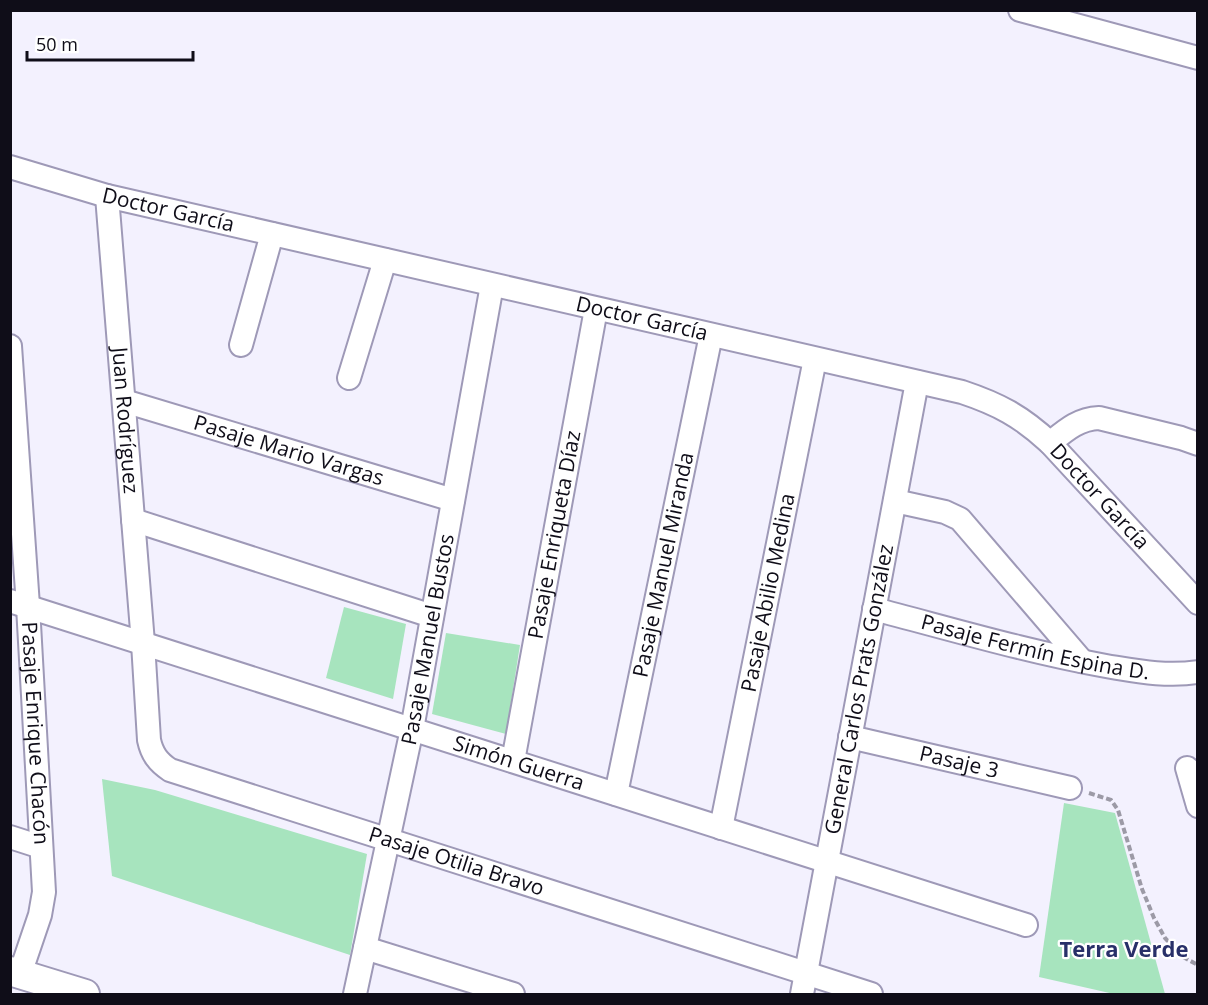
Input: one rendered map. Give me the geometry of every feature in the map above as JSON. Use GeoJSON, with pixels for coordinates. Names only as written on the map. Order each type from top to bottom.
{"type":"FeatureCollection","features":[{"type":"Feature","properties":{"kind":"street"},"geometry":{"type":"LineString","coordinates":[[1020,10],[1197,58]]}},
{"type":"Feature","properties":{"kind":"street","name":"Doctor García"},"geometry":{"type":"LineString","coordinates":[[10,167],[107,196],[962,392],[985,400],[1023,420],[1050,442],[1197,603]]}},
{"type":"Feature","properties":{"kind":"street","name":"Juan Rodríguez"},"geometry":{"type":"LineString","coordinates":[[107,196],[143,643]]}},
{"type":"Feature","properties":{"kind":"street"},"geometry":{"type":"LineString","coordinates":[[241,345],[272,234]]}},
{"type":"Feature","properties":{"kind":"street"},"geometry":{"type":"LineString","coordinates":[[350,378],[385,260]]}},
{"type":"Feature","properties":{"kind":"street","name":"Pasaje Manuel Bustos"},"geometry":{"type":"LineString","coordinates":[[355,994],[412,729],[492,285]]}},
{"type":"Feature","properties":{"kind":"street","name":"Pasaje Enriqueta Díaz"},"geometry":{"type":"LineString","coordinates":[[513,761],[596,309]]}},
{"type":"Feature","properties":{"kind":"street","name":"Pasaje Manuel Miranda"},"geometry":{"type":"LineString","coordinates":[[616,794],[711,335]]}},
{"type":"Feature","properties":{"kind":"street","name":"Pasaje Enrique Chacón"},"geometry":{"type":"LineString","coordinates":[[10,346],[19,604],[44,892],[40,915],[15,973]]}},
{"type":"Feature","properties":{"kind":"street","name":"Pasaje Abilio Medina"},"geometry":{"type":"LineString","coordinates":[[721,828],[815,359]]}},
{"type":"Feature","properties":{"kind":"street","name":"General Carlos Prats González"},"geometry":{"type":"LineString","coordinates":[[804,984],[917,382]]}},
{"type":"Feature","properties":{"kind":"street","name":"Pasaje Mario Vargas"},"geometry":{"type":"LineString","coordinates":[[124,401],[453,500]]}},
{"type":"Feature","properties":{"kind":"street"},"geometry":{"type":"LineString","coordinates":[[1050,442],[1080,421],[1099,418],[1197,444]]}},
{"type":"Feature","properties":{"kind":"street"},"geometry":{"type":"LineString","coordinates":[[895,501],[945,512],[960,519],[1082,661]]}},
{"type":"Feature","properties":{"kind":"street"},"geometry":{"type":"LineString","coordinates":[[133,520],[432,616]]}},
{"type":"Feature","properties":{"kind":"street","name":"Simón Guerra"},"geometry":{"type":"LineString","coordinates":[[19,604],[1026,925]]}},
{"type":"Feature","properties":{"kind":"street","name":"Pasaje Fermín Espina D."},"geometry":{"type":"LineString","coordinates":[[874,609],[1058,657],[1158,674],[1177,675],[1197,672]]}},
{"type":"Feature","properties":{"kind":"street","name":"Pasaje Otilia Bravo"},"geometry":{"type":"LineString","coordinates":[[143,643],[149,740],[155,758],[170,770],[388,840],[804,984],[871,994]]}},
{"type":"Feature","properties":{"kind":"street","name":"Pasaje 3"},"geometry":{"type":"LineString","coordinates":[[850,737],[1070,788]]}},
{"type":"Feature","properties":{"kind":"street"},"geometry":{"type":"LineString","coordinates":[[1187,768],[1197,806]]}},
{"type":"Feature","properties":{"kind":"street"},"geometry":{"type":"LineString","coordinates":[[10,837],[41,847]]}},
{"type":"Feature","properties":{"kind":"street"},"geometry":{"type":"LineString","coordinates":[[365,948],[513,994]]}},
{"type":"Feature","properties":{"kind":"street"},"geometry":{"type":"LineString","coordinates":[[15,973],[85,994]]}},
{"type":"Feature","properties":{"kind":"path"},"geometry":{"type":"LineString","coordinates":[[1070,788],[1111,800],[1118,810],[1142,889],[1154,918],[1165,938],[1183,957],[1197,965]]}},
{"type":"Feature","properties":{"kind":"green space"},"geometry":{"type":"Polygon","coordinates":[[[344,607],[406,624],[393,699],[326,678],[344,607]]]}},
{"type":"Feature","properties":{"kind":"green space"},"geometry":{"type":"Polygon","coordinates":[[[446,633],[520,645],[506,734],[432,714],[446,633]]]}},
{"type":"Feature","properties":{"kind":"green space"},"geometry":{"type":"Polygon","coordinates":[[[102,779],[155,790],[367,854],[350,955],[112,876],[102,779]]]}},
{"type":"Feature","properties":{"kind":"green space"},"geometry":{"type":"Polygon","coordinates":[[[1064,803],[1115,813],[1165,994],[1114,994],[1039,977],[1064,803]]]}},
{"type":"Feature","properties":{"kind":"district","name":"Terra Verde"},"geometry":{"type":"Point","coordinates":[1124,949]}}]}
